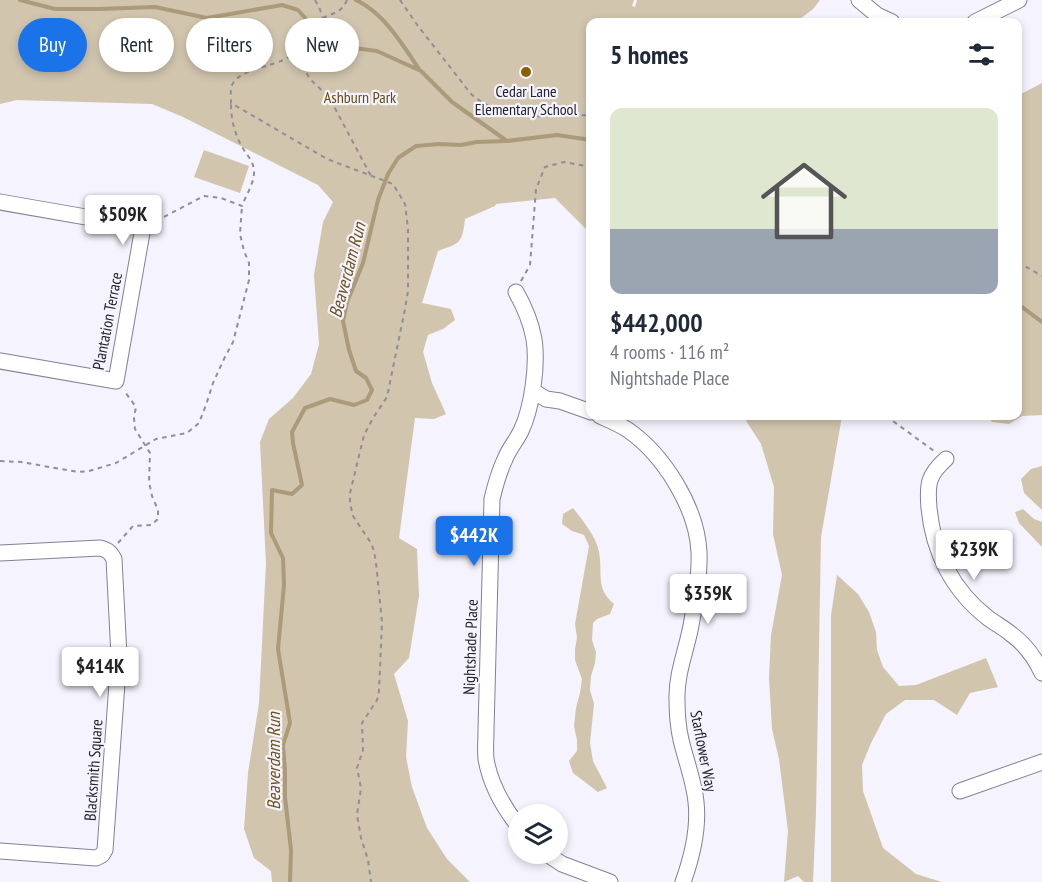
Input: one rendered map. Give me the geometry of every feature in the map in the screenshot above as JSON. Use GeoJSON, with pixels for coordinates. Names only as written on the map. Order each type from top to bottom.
{"type":"FeatureCollection","features":[{"type":"Feature","properties":{"kind":"street"},"geometry":{"type":"LineString","coordinates":[[859,0],[884,18]]}},
{"type":"Feature","properties":{"kind":"street"},"geometry":{"type":"LineString","coordinates":[[983,18],[1019,0]]}},
{"type":"Feature","properties":{"kind":"street"},"geometry":{"type":"LineString","coordinates":[[0,202],[143,227]]}},
{"type":"Feature","properties":{"kind":"street","name":"Plantation Terrace"},"geometry":{"type":"LineString","coordinates":[[0,361],[116,381],[143,227]]}},
{"type":"Feature","properties":{"kind":"street","name":"Nightshade Place"},"geometry":{"type":"LineString","coordinates":[[508,812],[494,784],[486,759],[486,730],[492,499],[505,458],[521,431],[533,391],[534,337],[523,304],[516,292]]}},
{"type":"Feature","properties":{"kind":"street"},"geometry":{"type":"LineString","coordinates":[[533,391],[546,399],[560,401],[586,410]]}},
{"type":"Feature","properties":{"kind":"street","name":"Starflower Way"},"geometry":{"type":"LineString","coordinates":[[609,420],[628,429],[667,469],[685,500],[697,538],[698,577],[692,622],[676,686],[680,737],[696,804],[695,841],[683,882]]}},
{"type":"Feature","properties":{"kind":"street"},"geometry":{"type":"LineString","coordinates":[[946,459],[930,477],[928,499],[930,521],[937,548],[946,569],[957,587],[972,603],[1026,648],[1042,673]]}},
{"type":"Feature","properties":{"kind":"street"},"geometry":{"type":"LineString","coordinates":[[0,553],[100,548],[110,552]]}},
{"type":"Feature","properties":{"kind":"street","name":"Blacksmith Square"},"geometry":{"type":"LineString","coordinates":[[0,851],[96,858],[105,850],[119,656],[114,559],[110,552]]}},
{"type":"Feature","properties":{"kind":"street"},"geometry":{"type":"LineString","coordinates":[[960,791],[1042,762]]}},
{"type":"Feature","properties":{"kind":"street"},"geometry":{"type":"LineString","coordinates":[[562,864],[610,882]]}},
{"type":"Feature","properties":{"kind":"path"},"geometry":{"type":"LineString","coordinates":[[315,0],[323,18],[338,12],[347,0]]}},
{"type":"Feature","properties":{"kind":"path"},"geometry":{"type":"LineString","coordinates":[[400,0],[471,94],[480,102],[511,114],[586,115]]}},
{"type":"Feature","properties":{"kind":"path"},"geometry":{"type":"LineString","coordinates":[[0,462],[21,462],[78,472],[116,463],[156,439],[187,433],[199,423],[213,383],[233,342],[249,280],[249,263],[240,234],[242,206],[254,177],[254,168],[234,128],[231,114],[232,84],[238,77],[285,59]]}},
{"type":"Feature","properties":{"kind":"path"},"geometry":{"type":"LineString","coordinates":[[306,72],[330,99],[371,176]]}},
{"type":"Feature","properties":{"kind":"path"},"geometry":{"type":"LineString","coordinates":[[231,103],[327,159],[393,184],[405,204],[408,229],[408,291],[387,397],[364,435],[350,493],[353,516],[374,551],[382,622],[379,692],[362,723],[363,750],[357,768],[361,788],[357,815],[371,882]]}},
{"type":"Feature","properties":{"kind":"path"},"geometry":{"type":"LineString","coordinates":[[516,292],[530,265],[536,189],[545,166],[564,162],[586,166]]}},
{"type":"Feature","properties":{"kind":"path"},"geometry":{"type":"LineString","coordinates":[[143,227],[204,196],[221,198],[242,206]]}},
{"type":"Feature","properties":{"kind":"path"},"geometry":{"type":"LineString","coordinates":[[1022,264],[1042,276]]}},
{"type":"Feature","properties":{"kind":"path"},"geometry":{"type":"LineString","coordinates":[[110,552],[133,526],[151,525],[158,519],[158,510],[149,482],[150,453],[135,429],[136,407],[116,381]]}},
{"type":"Feature","properties":{"kind":"path"},"geometry":{"type":"LineString","coordinates":[[891,420],[946,459]]}},
{"type":"Feature","properties":{"kind":"green space","name":"Ashburn Park"},"geometry":{"type":"Polygon","coordinates":[[[0,0],[634,0],[632,6],[635,7],[637,0],[820,0],[801,18],[586,18],[586,229],[555,198],[496,204],[465,219],[459,241],[438,251],[422,303],[451,309],[455,320],[443,329],[428,335],[423,352],[432,383],[446,414],[434,419],[415,418],[399,538],[417,549],[419,596],[409,658],[394,674],[408,721],[406,757],[412,787],[427,828],[447,859],[470,882],[272,882],[271,871],[254,858],[244,829],[248,773],[259,703],[266,563],[260,442],[269,419],[293,398],[311,374],[319,344],[314,275],[323,222],[333,202],[318,185],[183,117],[152,104],[17,100],[0,104],[0,0]]]}},
{"type":"Feature","properties":{"kind":"green space"},"geometry":{"type":"Polygon","coordinates":[[[1042,83],[1042,415],[1022,416],[1022,93],[1042,83]]]}},
{"type":"Feature","properties":{"kind":"green space"},"geometry":{"type":"Polygon","coordinates":[[[204,150],[249,166],[240,193],[194,177],[204,150]]]}},
{"type":"Feature","properties":{"kind":"green space"},"geometry":{"type":"Polygon","coordinates":[[[746,420],[841,420],[821,537],[813,882],[804,882],[798,876],[784,882],[788,831],[779,759],[772,729],[769,678],[771,635],[782,575],[773,534],[774,487],[761,444],[746,420]]]}},
{"type":"Feature","properties":{"kind":"green space"},"geometry":{"type":"Polygon","coordinates":[[[991,420],[1016,420],[1009,424],[991,420]]]}},
{"type":"Feature","properties":{"kind":"green space"},"geometry":{"type":"Polygon","coordinates":[[[1042,466],[1042,510],[1024,493],[1021,479],[1031,469],[1042,466]]]}},
{"type":"Feature","properties":{"kind":"green space"},"geometry":{"type":"Polygon","coordinates":[[[573,508],[595,540],[599,552],[602,586],[614,604],[610,614],[593,623],[592,640],[596,652],[590,690],[594,704],[590,743],[593,761],[607,788],[598,792],[573,773],[569,761],[577,751],[574,726],[582,679],[575,660],[577,638],[575,624],[589,546],[584,535],[562,524],[563,514],[573,508]]]}},
{"type":"Feature","properties":{"kind":"green space"},"geometry":{"type":"Polygon","coordinates":[[[1023,509],[1034,519],[1042,522],[1042,547],[1019,523],[1015,512],[1023,509]]]}},
{"type":"Feature","properties":{"kind":"green space"},"geometry":{"type":"Polygon","coordinates":[[[837,575],[858,594],[869,612],[876,632],[877,650],[883,667],[899,686],[916,685],[986,658],[998,687],[970,693],[957,715],[934,700],[905,700],[886,714],[862,765],[863,791],[883,848],[916,874],[942,882],[831,882],[831,615],[837,575]]]}},
{"type":"Feature","properties":{"kind":"waterway"},"geometry":{"type":"LineString","coordinates":[[20,0],[55,9],[155,7],[207,18],[282,5],[298,10],[326,41],[347,47],[377,51],[421,71],[452,102],[507,141]]}},
{"type":"Feature","properties":{"kind":"waterway"},"geometry":{"type":"LineString","coordinates":[[356,0],[384,21],[419,69]]}},
{"type":"Feature","properties":{"kind":"waterway","name":"Beaverdam Run"},"geometry":{"type":"LineString","coordinates":[[290,882],[291,850],[285,797],[283,745],[290,723],[278,649],[284,585],[283,558],[271,533],[272,490],[292,494],[302,485],[292,432],[305,408],[330,399],[354,405],[367,400],[372,390],[366,378],[356,371],[343,321],[347,302],[363,263],[378,200],[388,174],[398,158],[416,146],[461,145],[557,135],[586,139]]}},
{"type":"Feature","properties":{"kind":"waterway","name":"Beaverdam Run"},"geometry":{"type":"LineString","coordinates":[[1022,307],[1042,322]]}},
{"type":"Feature","properties":{"kind":"place","name":"Cedar Lane Elementary School"},"geometry":{"type":"Point","coordinates":[526,72]}}]}
